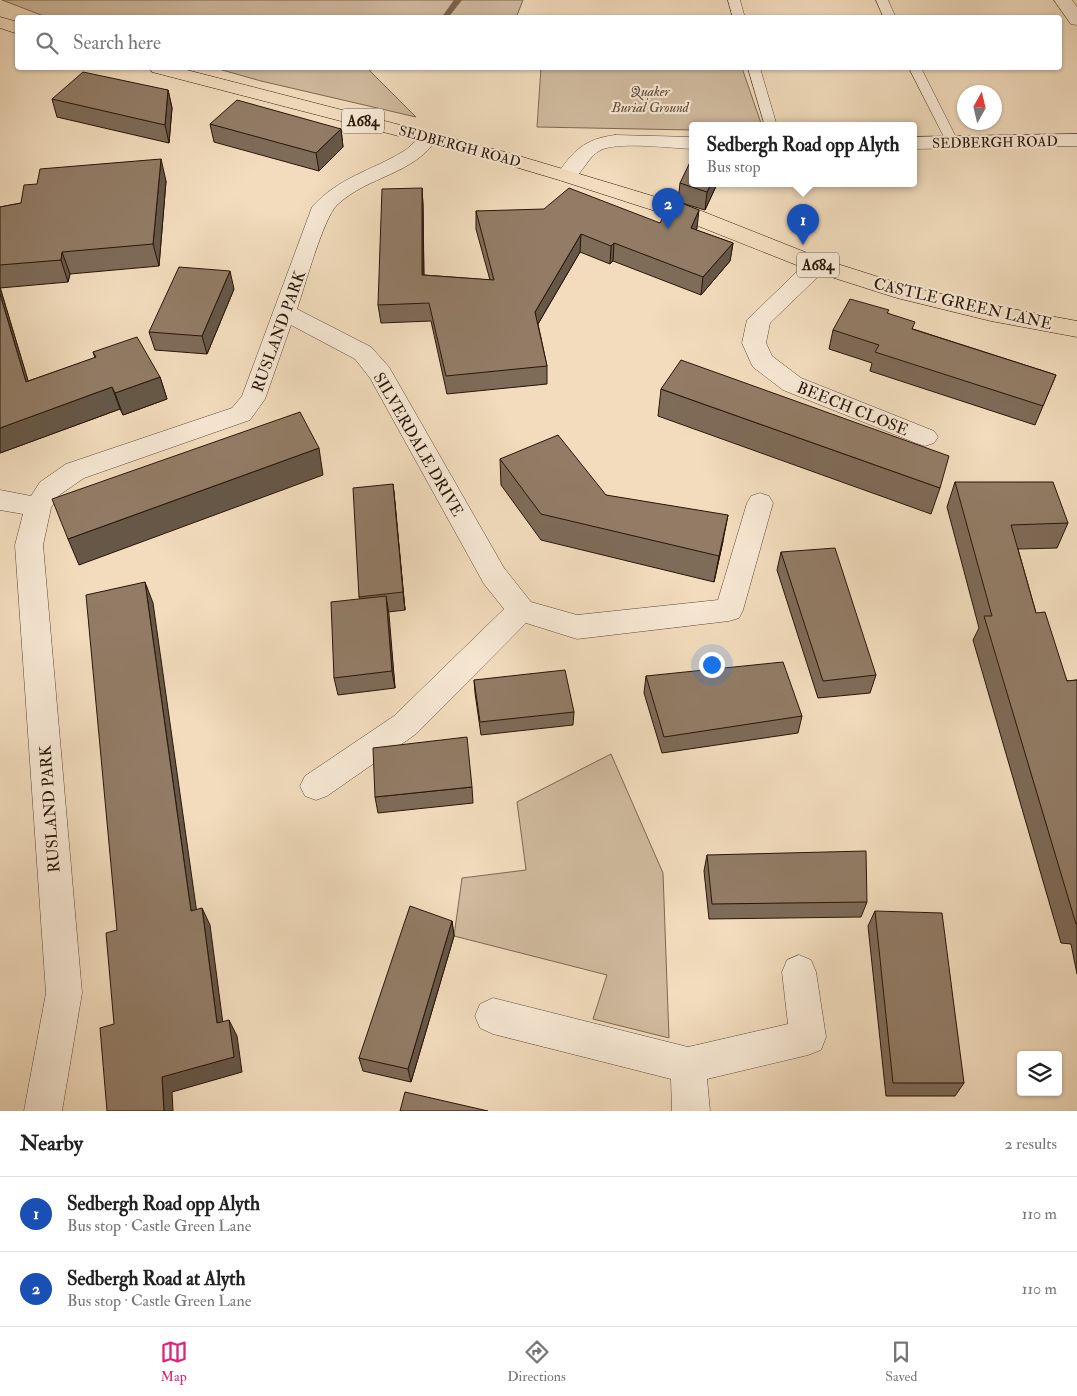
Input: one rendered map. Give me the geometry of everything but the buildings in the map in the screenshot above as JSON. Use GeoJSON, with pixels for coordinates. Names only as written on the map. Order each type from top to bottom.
{"type":"FeatureCollection","features":[{"type":"Feature","properties":{"kind":"highway"},"geometry":{"type":"LineString","coordinates":[[0,22],[15,28]]}},
{"type":"Feature","properties":{"kind":"highway","name":"SEDBERGH ROAD"},"geometry":{"type":"LineString","coordinates":[[167,70],[566,176]]}},
{"type":"Feature","properties":{"kind":"highway","name":"CASTLE GREEN LANE"},"geometry":{"type":"LineString","coordinates":[[566,176],[692,215],[817,265],[905,293],[991,313],[1077,329]]}},
{"type":"Feature","properties":{"kind":"street"},"geometry":{"type":"LineString","coordinates":[[1063,0],[1077,20]]}},
{"type":"Feature","properties":{"kind":"street","name":"RUSLAND PARK"},"geometry":{"type":"LineString","coordinates":[[43,1111],[64,993],[29,545],[38,508],[49,489],[75,471],[241,414],[253,399],[320,212],[330,198],[343,188],[414,154],[428,138]]}},
{"type":"Feature","properties":{"kind":"street","name":"SEDBERGH ROAD"},"geometry":{"type":"LineString","coordinates":[[917,144],[1077,140]]}},
{"type":"Feature","properties":{"kind":"street"},"geometry":{"type":"LineString","coordinates":[[566,176],[587,151],[596,145],[611,142],[689,143]]}},
{"type":"Feature","properties":{"kind":"street","name":"BEECH CLOSE"},"geometry":{"type":"LineString","coordinates":[[817,265],[759,320],[754,343],[762,361],[792,384],[925,437]]}},
{"type":"Feature","properties":{"kind":"street","name":"SILVERDALE DRIVE"},"geometry":{"type":"LineString","coordinates":[[285,312],[362,353],[380,373],[494,576],[521,610]]}},
{"type":"Feature","properties":{"kind":"street"},"geometry":{"type":"LineString","coordinates":[[0,500],[38,508]]}},
{"type":"Feature","properties":{"kind":"street"},"geometry":{"type":"LineString","coordinates":[[316,786],[405,725],[521,610],[577,626],[729,610],[760,503]]}},
{"type":"Feature","properties":{"kind":"street"},"geometry":{"type":"LineString","coordinates":[[492,1016],[688,1065],[808,1037],[799,972]]}},
{"type":"Feature","properties":{"kind":"street"},"geometry":{"type":"LineString","coordinates":[[688,1065],[691,1111]]}},
{"type":"Feature","properties":{"kind":"lane"},"geometry":{"type":"LineString","coordinates":[[734,0],[738,15]]}},
{"type":"Feature","properties":{"kind":"lane"},"geometry":{"type":"LineString","coordinates":[[882,0],[889,15]]}},
{"type":"Feature","properties":{"kind":"lane"},"geometry":{"type":"LineString","coordinates":[[755,70],[770,122]]}},
{"type":"Feature","properties":{"kind":"lane"},"geometry":{"type":"LineString","coordinates":[[917,70],[953,143]]}},
{"type":"Feature","properties":{"kind":"green space"},"geometry":{"type":"Polygon","coordinates":[[[2,0],[523,0],[517,15],[41,15],[2,0]]]}},
{"type":"Feature","properties":{"kind":"green space"},"geometry":{"type":"Polygon","coordinates":[[[222,70],[369,70],[416,117],[261,81],[222,70]]]}},
{"type":"Feature","properties":{"kind":"green space","name":"Quaker Burial Ground"},"geometry":{"type":"Polygon","coordinates":[[[541,70],[743,70],[761,122],[689,122],[689,130],[537,127],[541,70]]]}},
{"type":"Feature","properties":{"kind":"green space"},"geometry":{"type":"Polygon","coordinates":[[[611,754],[663,873],[669,1038],[593,1019],[607,975],[454,936],[462,878],[526,870],[517,802],[611,754]]]}},
{"type":"Feature","properties":{"kind":"waterway"},"geometry":{"type":"LineString","coordinates":[[446,15],[458,0]]}},
{"type":"Feature","properties":{"kind":"place","name":"Sedbergh Road at Alyth"},"geometry":{"type":"Point","coordinates":[668,229]}},
{"type":"Feature","properties":{"kind":"place","name":"Sedbergh Road opp Alyth"},"geometry":{"type":"Point","coordinates":[803,245]}}]}
